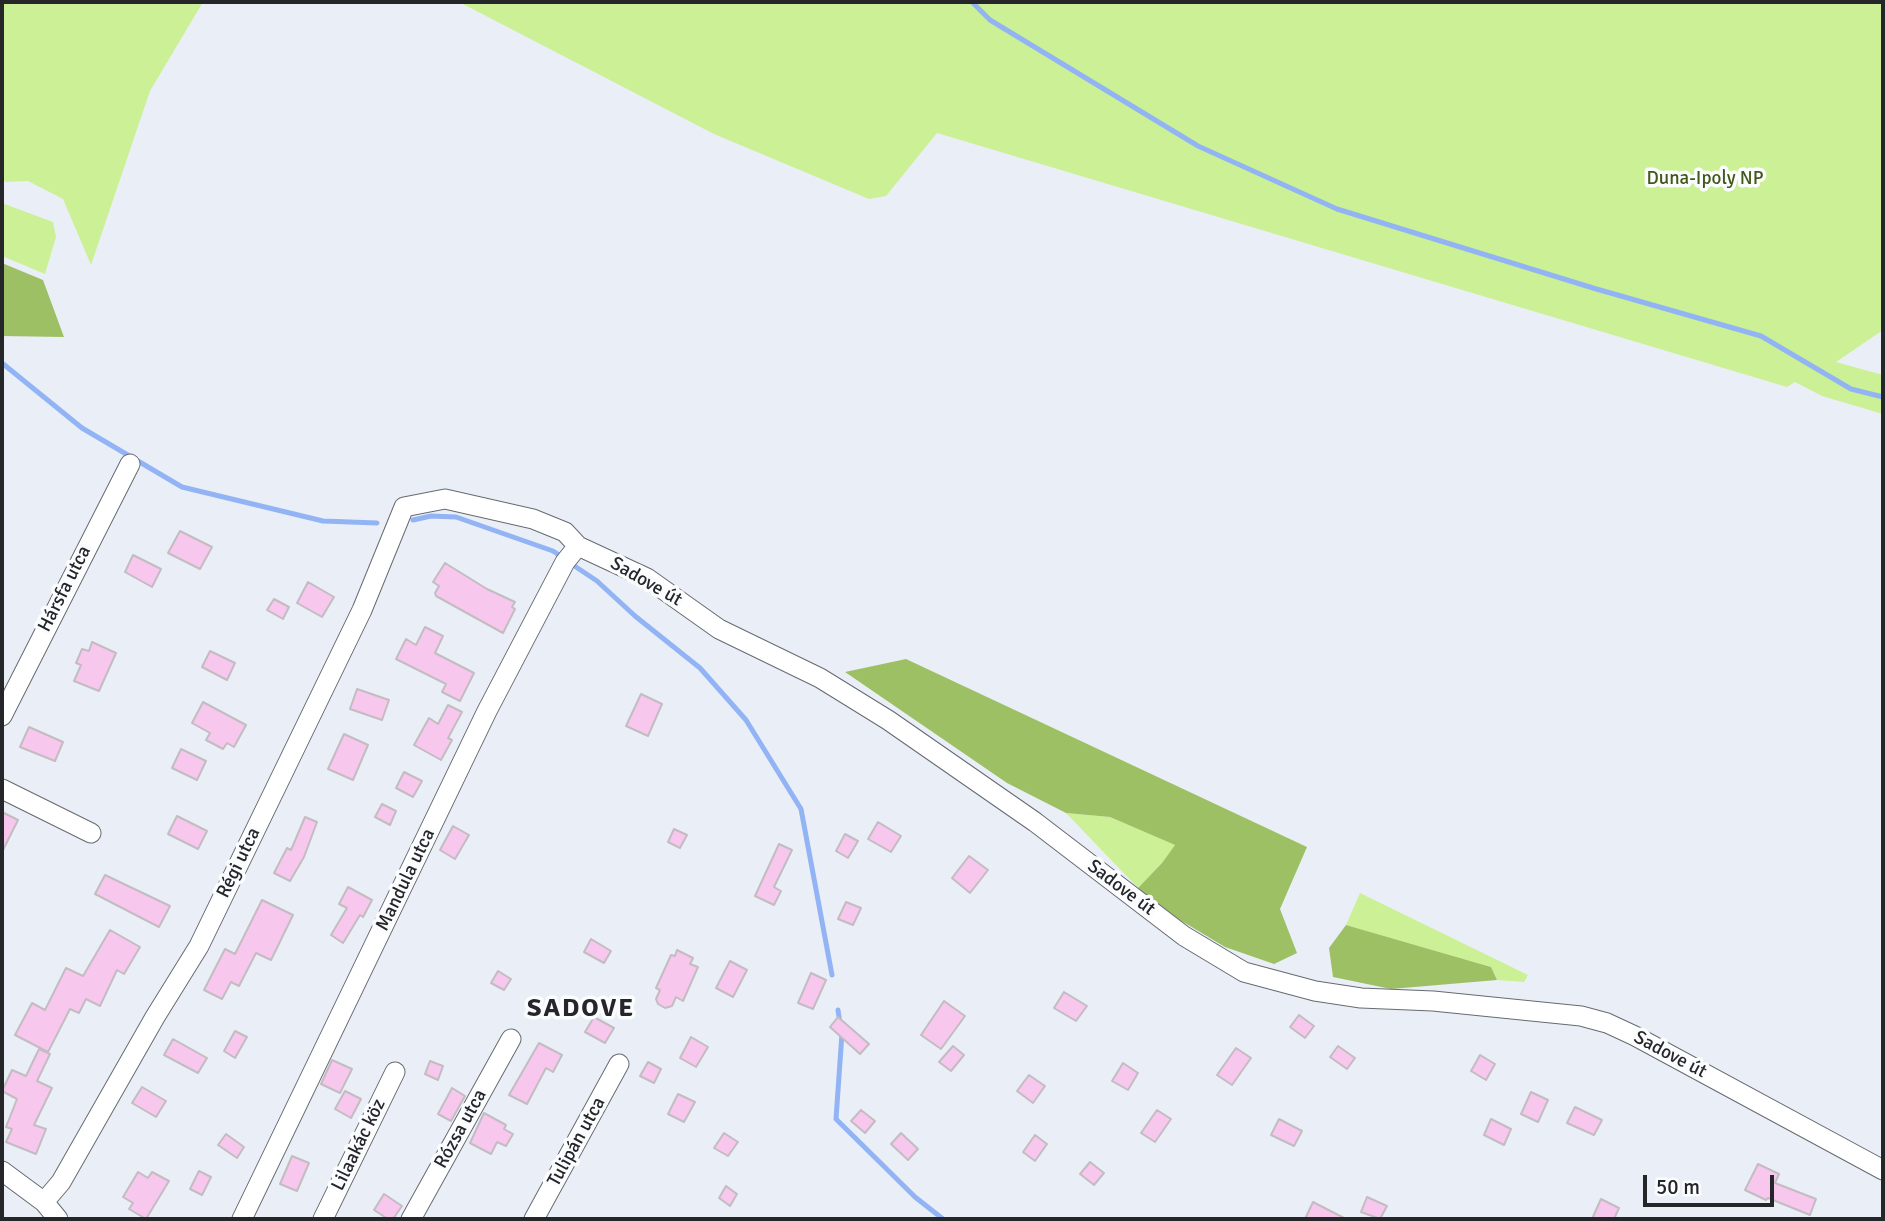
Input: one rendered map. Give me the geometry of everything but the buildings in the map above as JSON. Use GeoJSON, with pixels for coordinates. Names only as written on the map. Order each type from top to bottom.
{"type":"FeatureCollection","features":[{"type":"Feature","properties":{"kind":"street","name":"Hársfa utca"},"geometry":{"type":"LineString","coordinates":[[2,716],[130,464]]}},
{"type":"Feature","properties":{"kind":"street","name":"Sadove út"},"geometry":{"type":"LineString","coordinates":[[404,507],[445,499],[533,519],[565,532],[578,545],[647,578],[719,629],[820,678],[888,720],[1035,822],[1184,936],[1244,972],[1315,991],[1581,1016],[1607,1023],[1883,1170]]}},
{"type":"Feature","properties":{"kind":"street","name":"Régi utca"},"geometry":{"type":"LineString","coordinates":[[44,1202],[61,1182],[155,1017],[199,946],[362,610],[404,507]]}},
{"type":"Feature","properties":{"kind":"street","name":"Mandula utca"},"geometry":{"type":"LineString","coordinates":[[242,1219],[487,711],[565,562],[578,545]]}},
{"type":"Feature","properties":{"kind":"street"},"geometry":{"type":"LineString","coordinates":[[2,789],[91,833]]}},
{"type":"Feature","properties":{"kind":"street","name":"Rózsa utca"},"geometry":{"type":"LineString","coordinates":[[411,1219],[511,1039]]}},
{"type":"Feature","properties":{"kind":"street","name":"Tulipán utca"},"geometry":{"type":"LineString","coordinates":[[534,1219],[619,1064]]}},
{"type":"Feature","properties":{"kind":"street","name":"Lilaakác köz"},"geometry":{"type":"LineString","coordinates":[[323,1219],[395,1072]]}},
{"type":"Feature","properties":{"kind":"street"},"geometry":{"type":"LineString","coordinates":[[2,1171],[44,1202],[58,1219]]}},
{"type":"Feature","properties":{"kind":"green space"},"geometry":{"type":"Polygon","coordinates":[[[2,2],[203,2],[150,91],[91,265],[63,199],[28,181],[6,182],[2,179],[2,2]]]}},
{"type":"Feature","properties":{"kind":"green space","name":"Duna-Ipoly NP"},"geometry":{"type":"Polygon","coordinates":[[[459,2],[1883,2],[1883,330],[1836,362],[1883,375],[1883,414],[1822,396],[1795,382],[1787,387],[937,133],[886,196],[869,199],[714,134],[459,2]]]}},
{"type":"Feature","properties":{"kind":"green space"},"geometry":{"type":"Polygon","coordinates":[[[2,203],[53,222],[56,237],[45,274],[2,256],[2,203]]]}},
{"type":"Feature","properties":{"kind":"green space"},"geometry":{"type":"Polygon","coordinates":[[[2,263],[43,280],[64,337],[2,336],[2,263]]]}},
{"type":"Feature","properties":{"kind":"green space"},"geometry":{"type":"Polygon","coordinates":[[[906,659],[1307,847],[1280,909],[1297,953],[1274,964],[1225,947],[1160,908],[1138,888],[1175,845],[1110,817],[1066,813],[1007,783],[845,672],[906,659]]]}},
{"type":"Feature","properties":{"kind":"green space"},"geometry":{"type":"Polygon","coordinates":[[[1066,813],[1110,817],[1175,845],[1138,888],[1066,813]]]}},
{"type":"Feature","properties":{"kind":"green space"},"geometry":{"type":"Polygon","coordinates":[[[1360,893],[1528,975],[1524,982],[1497,980],[1491,967],[1346,925],[1360,893]]]}},
{"type":"Feature","properties":{"kind":"green space"},"geometry":{"type":"Polygon","coordinates":[[[1346,925],[1491,967],[1497,980],[1391,989],[1333,977],[1329,948],[1346,925]]]}},
{"type":"Feature","properties":{"kind":"waterway"},"geometry":{"type":"LineString","coordinates":[[972,2],[990,20],[1198,146],[1337,209],[1593,288],[1761,336],[1851,389],[1883,397]]}},
{"type":"Feature","properties":{"kind":"waterway"},"geometry":{"type":"LineString","coordinates":[[2,363],[82,428],[182,487],[323,521],[377,523]]}},
{"type":"Feature","properties":{"kind":"waterway"},"geometry":{"type":"LineString","coordinates":[[413,520],[431,516],[456,517],[553,551],[562,557]]}},
{"type":"Feature","properties":{"kind":"waterway"},"geometry":{"type":"LineString","coordinates":[[570,563],[597,581],[635,616],[700,668],[746,720],[801,809],[832,975]]}},
{"type":"Feature","properties":{"kind":"waterway"},"geometry":{"type":"LineString","coordinates":[[838,1010],[840,1024]]}},
{"type":"Feature","properties":{"kind":"waterway"},"geometry":{"type":"LineString","coordinates":[[842,1033],[836,1119],[915,1197],[943,1219]]}},
{"type":"Feature","properties":{"kind":"district","name":"SADOVE"},"geometry":{"type":"Point","coordinates":[581,1009]}}]}
